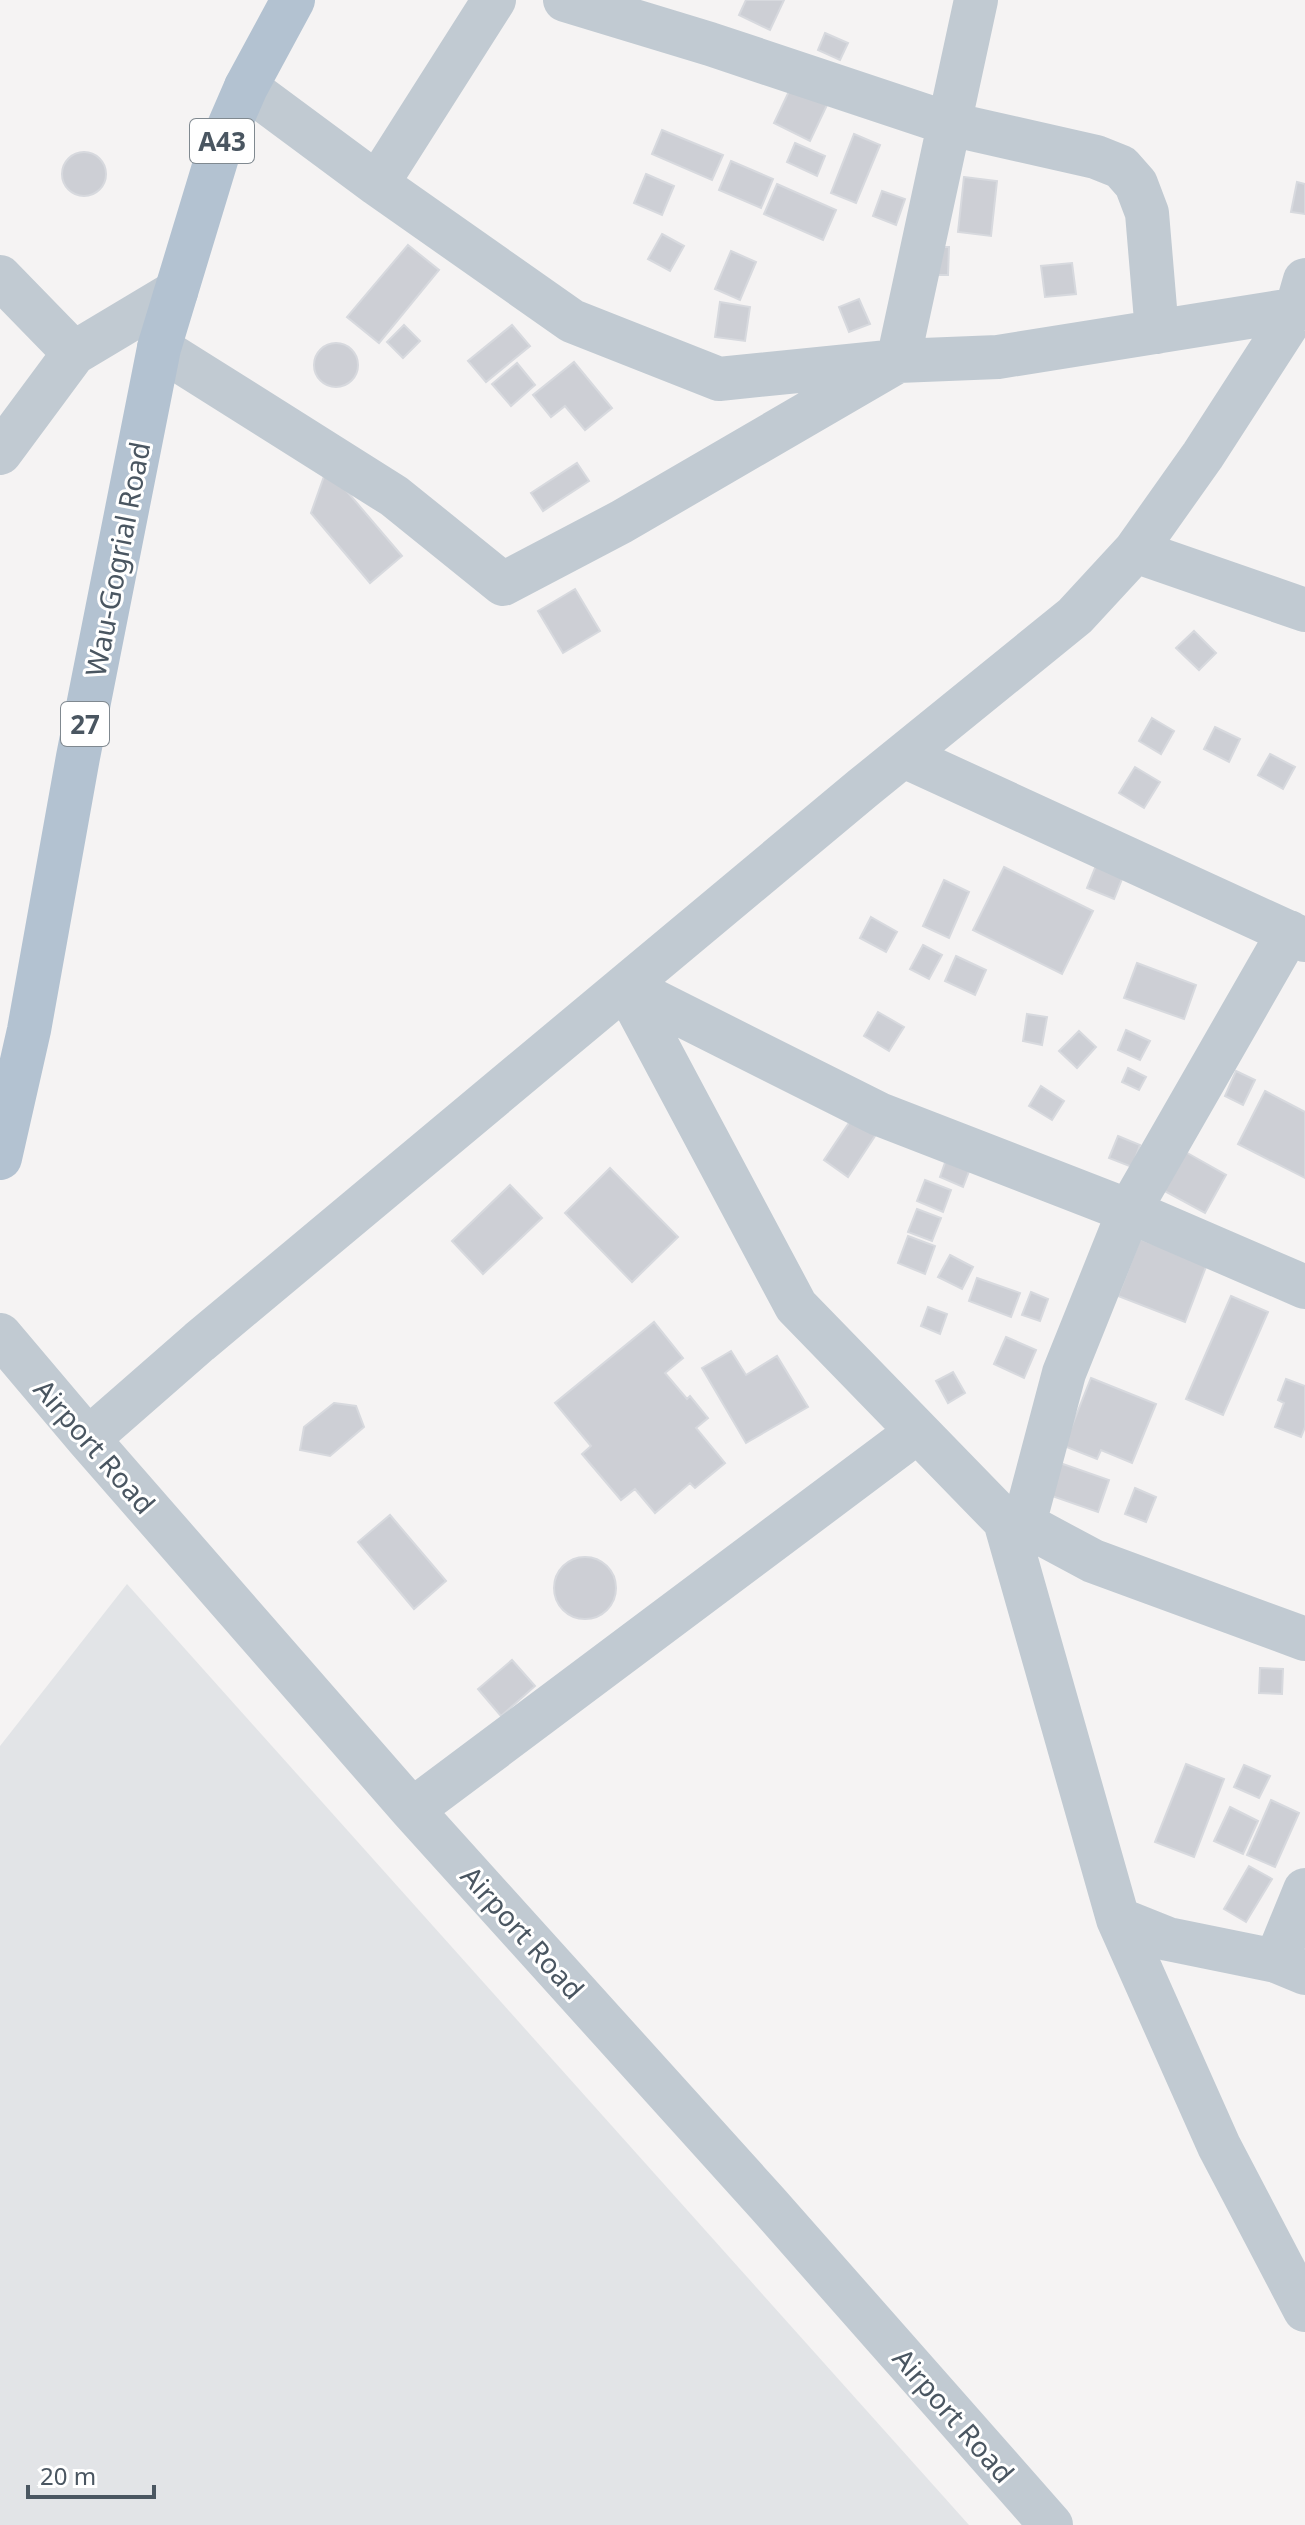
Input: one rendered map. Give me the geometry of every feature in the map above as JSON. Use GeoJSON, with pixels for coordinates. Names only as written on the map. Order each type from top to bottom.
{"type":"FeatureCollection","features":[{"type":"Feature","properties":{"kind":"main road","name":"A43"},"geometry":{"type":"LineString","coordinates":[[176,292],[220,147],[246,87],[293,0]]}},
{"type":"Feature","properties":{"kind":"main road","name":"Wau-Gogrial Road"},"geometry":{"type":"LineString","coordinates":[[0,1158],[29,1030],[78,757],[159,348],[176,292]]}},
{"type":"Feature","properties":{"kind":"street"},"geometry":{"type":"LineString","coordinates":[[377,184],[494,0]]}},
{"type":"Feature","properties":{"kind":"street"},"geometry":{"type":"LineString","coordinates":[[565,0],[710,44],[950,124],[1096,157],[1121,167],[1136,184],[1147,213],[1157,332]]}},
{"type":"Feature","properties":{"kind":"street"},"geometry":{"type":"LineString","coordinates":[[159,348],[394,496],[503,584],[621,522],[898,361],[976,0]]}},
{"type":"Feature","properties":{"kind":"street"},"geometry":{"type":"LineString","coordinates":[[246,87],[377,184],[572,321],[719,379],[898,361],[998,357],[1157,332],[1302,300]]}},
{"type":"Feature","properties":{"kind":"street"},"geometry":{"type":"LineString","coordinates":[[0,277],[74,353]]}},
{"type":"Feature","properties":{"kind":"street"},"geometry":{"type":"LineString","coordinates":[[0,453],[74,353],[176,292]]}},
{"type":"Feature","properties":{"kind":"street"},"geometry":{"type":"LineString","coordinates":[[88,1439],[210,1332],[1075,616],[1135,551],[1203,455],[1302,300]]}},
{"type":"Feature","properties":{"kind":"street"},"geometry":{"type":"LineString","coordinates":[[1135,551],[1305,610]]}},
{"type":"Feature","properties":{"kind":"street"},"geometry":{"type":"LineString","coordinates":[[904,756],[1297,936],[1129,1211],[1064,1373],[1014,1522],[1118,1919],[1219,2146],[1305,2310]]}},
{"type":"Feature","properties":{"kind":"street"},"geometry":{"type":"LineString","coordinates":[[626,987],[879,1114],[1129,1211],[1305,1287]]}},
{"type":"Feature","properties":{"kind":"street"},"geometry":{"type":"LineString","coordinates":[[626,987],[796,1306],[917,1432],[1014,1522],[1093,1561],[1305,1639]]}},
{"type":"Feature","properties":{"kind":"street","name":"Airport Road"},"geometry":{"type":"LineString","coordinates":[[0,1335],[412,1810],[767,2203],[1051,2525]]}},
{"type":"Feature","properties":{"kind":"street"},"geometry":{"type":"LineString","coordinates":[[412,1810],[917,1432]]}},
{"type":"Feature","properties":{"kind":"street"},"geometry":{"type":"LineString","coordinates":[[1118,1919],[1168,1939],[1290,1967],[1305,1890]]}},
{"type":"Feature","properties":{"kind":"shaded area"},"geometry":{"type":"Polygon","coordinates":[[[127,1584],[969,2525],[0,2525],[0,1746],[127,1584]]]}},
{"type":"Feature","properties":{"kind":"building"},"geometry":{"type":"Polygon","coordinates":[[[746,0],[784,0],[770,30],[739,15],[746,0]]]}},
{"type":"Feature","properties":{"kind":"building"},"geometry":{"type":"Polygon","coordinates":[[[825,33],[848,43],[840,60],[818,50],[825,33]]]}},
{"type":"Feature","properties":{"kind":"building"},"geometry":{"type":"Polygon","coordinates":[[[791,87],[827,105],[810,141],[774,123],[791,87]]]}},
{"type":"Feature","properties":{"kind":"building"},"geometry":{"type":"Polygon","coordinates":[[[662,130],[723,155],[712,180],[652,154],[662,130]]]}},
{"type":"Feature","properties":{"kind":"building"},"geometry":{"type":"Polygon","coordinates":[[[854,134],[880,145],[856,203],[831,193],[854,134]]]}},
{"type":"Feature","properties":{"kind":"building"},"geometry":{"type":"Polygon","coordinates":[[[795,143],[825,156],[817,176],[787,162],[795,143]]]}},
{"type":"Feature","properties":{"kind":"building"},"geometry":{"type":"Polygon","coordinates":[[[84,152],[99,159],[106,174],[99,189],[84,196],[69,189],[62,174],[69,159],[84,152]]]}},
{"type":"Feature","properties":{"kind":"building"},"geometry":{"type":"Polygon","coordinates":[[[731,161],[773,179],[761,208],[719,190],[731,161]]]}},
{"type":"Feature","properties":{"kind":"building"},"geometry":{"type":"Polygon","coordinates":[[[646,174],[674,186],[662,215],[634,203],[646,174]]]}},
{"type":"Feature","properties":{"kind":"building"},"geometry":{"type":"Polygon","coordinates":[[[964,177],[997,181],[991,236],[958,232],[964,177]]]}},
{"type":"Feature","properties":{"kind":"building"},"geometry":{"type":"Polygon","coordinates":[[[1297,182],[1305,184],[1305,214],[1291,212],[1297,182]]]}},
{"type":"Feature","properties":{"kind":"building"},"geometry":{"type":"Polygon","coordinates":[[[777,184],[836,210],[823,240],[764,214],[777,184]]]}},
{"type":"Feature","properties":{"kind":"building"},"geometry":{"type":"Polygon","coordinates":[[[882,191],[905,199],[896,225],[873,216],[882,191]]]}},
{"type":"Feature","properties":{"kind":"building"},"geometry":{"type":"Polygon","coordinates":[[[662,234],[684,246],[670,271],[648,259],[662,234]]]}},
{"type":"Feature","properties":{"kind":"building"},"geometry":{"type":"Polygon","coordinates":[[[408,245],[439,270],[379,343],[347,317],[408,245]]]}},
{"type":"Feature","properties":{"kind":"building"},"geometry":{"type":"Polygon","coordinates":[[[937,247],[949,247],[948,275],[937,275],[937,247]]]}},
{"type":"Feature","properties":{"kind":"building"},"geometry":{"type":"Polygon","coordinates":[[[731,251],[756,262],[740,300],[715,289],[731,251]]]}},
{"type":"Feature","properties":{"kind":"building"},"geometry":{"type":"Polygon","coordinates":[[[1072,263],[1076,294],[1045,297],[1041,266],[1072,263]]]}},
{"type":"Feature","properties":{"kind":"building"},"geometry":{"type":"Polygon","coordinates":[[[859,299],[870,324],[849,332],[839,307],[859,299]]]}},
{"type":"Feature","properties":{"kind":"building"},"geometry":{"type":"Polygon","coordinates":[[[720,302],[750,307],[745,341],[715,337],[720,302]]]}},
{"type":"Feature","properties":{"kind":"building"},"geometry":{"type":"Polygon","coordinates":[[[404,325],[420,341],[403,358],[387,342],[404,325]]]}},
{"type":"Feature","properties":{"kind":"building"},"geometry":{"type":"Polygon","coordinates":[[[512,325],[530,346],[486,382],[468,361],[512,325]]]}},
{"type":"Feature","properties":{"kind":"building"},"geometry":{"type":"Polygon","coordinates":[[[336,343],[351,350],[358,365],[351,380],[336,387],[321,380],[314,365],[321,350],[336,343]]]}},
{"type":"Feature","properties":{"kind":"building"},"geometry":{"type":"Polygon","coordinates":[[[574,362],[612,408],[585,430],[565,406],[551,417],[533,395],[574,362]]]}},
{"type":"Feature","properties":{"kind":"building"},"geometry":{"type":"Polygon","coordinates":[[[517,363],[535,385],[511,406],[492,384],[517,363]]]}},
{"type":"Feature","properties":{"kind":"building"},"geometry":{"type":"Polygon","coordinates":[[[577,463],[589,481],[543,511],[531,493],[577,463]]]}},
{"type":"Feature","properties":{"kind":"building"},"geometry":{"type":"Polygon","coordinates":[[[327,468],[402,556],[370,583],[311,513],[327,468]]]}},
{"type":"Feature","properties":{"kind":"building"},"geometry":{"type":"Polygon","coordinates":[[[575,589],[600,631],[563,653],[538,611],[575,589]]]}},
{"type":"Feature","properties":{"kind":"building"},"geometry":{"type":"Polygon","coordinates":[[[1194,631],[1216,653],[1199,670],[1176,648],[1194,631]]]}},
{"type":"Feature","properties":{"kind":"building"},"geometry":{"type":"Polygon","coordinates":[[[1152,718],[1174,731],[1161,754],[1139,741],[1152,718]]]}},
{"type":"Feature","properties":{"kind":"building"},"geometry":{"type":"Polygon","coordinates":[[[1215,727],[1240,739],[1229,762],[1204,749],[1215,727]]]}},
{"type":"Feature","properties":{"kind":"building"},"geometry":{"type":"Polygon","coordinates":[[[1270,754],[1295,767],[1283,789],[1258,775],[1270,754]]]}},
{"type":"Feature","properties":{"kind":"building"},"geometry":{"type":"Polygon","coordinates":[[[1135,767],[1160,782],[1144,808],[1119,793],[1135,767]]]}},
{"type":"Feature","properties":{"kind":"building"},"geometry":{"type":"Polygon","coordinates":[[[1097,863],[1124,874],[1114,899],[1087,888],[1097,863]]]}},
{"type":"Feature","properties":{"kind":"building"},"geometry":{"type":"Polygon","coordinates":[[[1004,867],[1093,911],[1062,974],[973,930],[1004,867]]]}},
{"type":"Feature","properties":{"kind":"building"},"geometry":{"type":"Polygon","coordinates":[[[944,880],[969,892],[949,938],[923,926],[944,880]]]}},
{"type":"Feature","properties":{"kind":"building"},"geometry":{"type":"Polygon","coordinates":[[[871,917],[897,932],[886,952],[860,938],[871,917]]]}},
{"type":"Feature","properties":{"kind":"building"},"geometry":{"type":"Polygon","coordinates":[[[923,945],[942,955],[929,979],[910,969],[923,945]]]}},
{"type":"Feature","properties":{"kind":"building"},"geometry":{"type":"Polygon","coordinates":[[[956,956],[986,970],[975,995],[945,981],[956,956]]]}},
{"type":"Feature","properties":{"kind":"building"},"geometry":{"type":"Polygon","coordinates":[[[1137,963],[1196,985],[1184,1019],[1124,998],[1137,963]]]}},
{"type":"Feature","properties":{"kind":"building"},"geometry":{"type":"Polygon","coordinates":[[[878,1012],[904,1027],[889,1051],[864,1036],[878,1012]]]}},
{"type":"Feature","properties":{"kind":"building"},"geometry":{"type":"Polygon","coordinates":[[[1027,1014],[1047,1017],[1042,1045],[1023,1041],[1027,1014]]]}},
{"type":"Feature","properties":{"kind":"building"},"geometry":{"type":"Polygon","coordinates":[[[1126,1030],[1150,1041],[1140,1060],[1118,1050],[1126,1030]]]}},
{"type":"Feature","properties":{"kind":"building"},"geometry":{"type":"Polygon","coordinates":[[[1079,1031],[1096,1047],[1077,1068],[1059,1051],[1079,1031]]]}},
{"type":"Feature","properties":{"kind":"building"},"geometry":{"type":"Polygon","coordinates":[[[1128,1068],[1146,1077],[1139,1090],[1122,1082],[1128,1068]]]}},
{"type":"Feature","properties":{"kind":"building"},"geometry":{"type":"Polygon","coordinates":[[[1236,1071],[1255,1080],[1243,1105],[1225,1096],[1236,1071]]]}},
{"type":"Feature","properties":{"kind":"building"},"geometry":{"type":"Polygon","coordinates":[[[1041,1086],[1064,1101],[1052,1120],[1029,1106],[1041,1086]]]}},
{"type":"Feature","properties":{"kind":"building"},"geometry":{"type":"Polygon","coordinates":[[[1265,1091],[1305,1112],[1305,1178],[1238,1144],[1265,1091]]]}},
{"type":"Feature","properties":{"kind":"building"},"geometry":{"type":"Polygon","coordinates":[[[853,1117],[877,1133],[848,1177],[824,1160],[853,1117]]]}},
{"type":"Feature","properties":{"kind":"building"},"geometry":{"type":"Polygon","coordinates":[[[1118,1136],[1140,1145],[1132,1167],[1109,1158],[1118,1136]]]}},
{"type":"Feature","properties":{"kind":"building"},"geometry":{"type":"Polygon","coordinates":[[[1182,1150],[1226,1175],[1205,1213],[1161,1189],[1182,1150]]]}},
{"type":"Feature","properties":{"kind":"building"},"geometry":{"type":"Polygon","coordinates":[[[947,1157],[971,1166],[963,1187],[940,1177],[947,1157]]]}},
{"type":"Feature","properties":{"kind":"building"},"geometry":{"type":"Polygon","coordinates":[[[610,1168],[678,1237],[632,1282],[565,1213],[610,1168]]]}},
{"type":"Feature","properties":{"kind":"building"},"geometry":{"type":"Polygon","coordinates":[[[925,1180],[951,1190],[943,1212],[917,1201],[925,1180]]]}},
{"type":"Feature","properties":{"kind":"building"},"geometry":{"type":"Polygon","coordinates":[[[510,1185],[542,1218],[483,1274],[452,1241],[510,1185]]]}},
{"type":"Feature","properties":{"kind":"building"},"geometry":{"type":"Polygon","coordinates":[[[917,1209],[941,1218],[932,1241],[908,1232],[917,1209]]]}},
{"type":"Feature","properties":{"kind":"building"},"geometry":{"type":"Polygon","coordinates":[[[908,1236],[935,1246],[925,1274],[898,1263],[908,1236]]]}},
{"type":"Feature","properties":{"kind":"building"},"geometry":{"type":"Polygon","coordinates":[[[1140,1239],[1207,1264],[1185,1322],[1118,1296],[1140,1239]]]}},
{"type":"Feature","properties":{"kind":"building"},"geometry":{"type":"Polygon","coordinates":[[[950,1255],[973,1267],[962,1289],[938,1277],[950,1255]]]}},
{"type":"Feature","properties":{"kind":"building"},"geometry":{"type":"Polygon","coordinates":[[[977,1278],[1020,1293],[1011,1317],[969,1301],[977,1278]]]}},
{"type":"Feature","properties":{"kind":"building"},"geometry":{"type":"Polygon","coordinates":[[[1031,1292],[1048,1299],[1040,1321],[1022,1315],[1031,1292]]]}},
{"type":"Feature","properties":{"kind":"building"},"geometry":{"type":"Polygon","coordinates":[[[1231,1296],[1268,1312],[1223,1415],[1186,1399],[1231,1296]]]}},
{"type":"Feature","properties":{"kind":"building"},"geometry":{"type":"Polygon","coordinates":[[[928,1307],[947,1314],[940,1334],[921,1326],[928,1307]]]}},
{"type":"Feature","properties":{"kind":"building"},"geometry":{"type":"Polygon","coordinates":[[[654,1322],[683,1358],[665,1373],[708,1418],[696,1428],[725,1463],[695,1488],[690,1483],[655,1513],[635,1489],[621,1500],[582,1454],[591,1446],[555,1403],[654,1322]]]}},
{"type":"Feature","properties":{"kind":"building"},"geometry":{"type":"Polygon","coordinates":[[[1006,1337],[1036,1350],[1024,1378],[994,1364],[1006,1337]]]}},
{"type":"Feature","properties":{"kind":"building"},"geometry":{"type":"Polygon","coordinates":[[[731,1351],[746,1375],[777,1356],[808,1407],[746,1443],[702,1368],[731,1351]]]}},
{"type":"Feature","properties":{"kind":"building"},"geometry":{"type":"Polygon","coordinates":[[[953,1372],[965,1393],[948,1403],[936,1381],[953,1372]]]}},
{"type":"Feature","properties":{"kind":"building"},"geometry":{"type":"Polygon","coordinates":[[[1091,1378],[1156,1404],[1132,1463],[1101,1450],[1097,1459],[1064,1446],[1091,1378]]]}},
{"type":"Feature","properties":{"kind":"building"},"geometry":{"type":"Polygon","coordinates":[[[1286,1379],[1305,1386],[1305,1427],[1301,1437],[1275,1427],[1284,1403],[1278,1400],[1286,1379]]]}},
{"type":"Feature","properties":{"kind":"building"},"geometry":{"type":"Polygon","coordinates":[[[334,1403],[356,1406],[364,1427],[330,1456],[300,1450],[304,1427],[334,1403]]]}},
{"type":"Feature","properties":{"kind":"building"},"geometry":{"type":"Polygon","coordinates":[[[1060,1463],[1109,1480],[1098,1512],[1049,1495],[1060,1463]]]}},
{"type":"Feature","properties":{"kind":"building"},"geometry":{"type":"Polygon","coordinates":[[[1135,1488],[1156,1497],[1146,1522],[1125,1514],[1135,1488]]]}},
{"type":"Feature","properties":{"kind":"building"},"geometry":{"type":"Polygon","coordinates":[[[390,1515],[446,1581],[414,1609],[358,1542],[390,1515]]]}},
{"type":"Feature","properties":{"kind":"building"},"geometry":{"type":"Polygon","coordinates":[[[585,1557],[597,1559],[607,1566],[614,1576],[614,1600],[607,1610],[597,1617],[585,1619],[573,1617],[563,1610],[556,1600],[554,1588],[556,1576],[563,1566],[573,1559],[585,1557]]]}},
{"type":"Feature","properties":{"kind":"building"},"geometry":{"type":"Polygon","coordinates":[[[512,1660],[535,1686],[501,1716],[478,1689],[512,1660]]]}},
{"type":"Feature","properties":{"kind":"building"},"geometry":{"type":"Polygon","coordinates":[[[1260,1668],[1283,1669],[1282,1694],[1259,1693],[1260,1668]]]}},
{"type":"Feature","properties":{"kind":"building"},"geometry":{"type":"Polygon","coordinates":[[[1186,1764],[1224,1779],[1194,1857],[1155,1842],[1186,1764]]]}},
{"type":"Feature","properties":{"kind":"building"},"geometry":{"type":"Polygon","coordinates":[[[1244,1765],[1270,1776],[1259,1798],[1234,1787],[1244,1765]]]}},
{"type":"Feature","properties":{"kind":"building"},"geometry":{"type":"Polygon","coordinates":[[[1271,1800],[1299,1813],[1275,1867],[1247,1855],[1271,1800]]]}},
{"type":"Feature","properties":{"kind":"building"},"geometry":{"type":"Polygon","coordinates":[[[1230,1807],[1258,1821],[1243,1854],[1214,1841],[1230,1807]]]}},
{"type":"Feature","properties":{"kind":"building"},"geometry":{"type":"Polygon","coordinates":[[[1249,1866],[1272,1879],[1246,1922],[1224,1909],[1249,1866]]]}}]}
